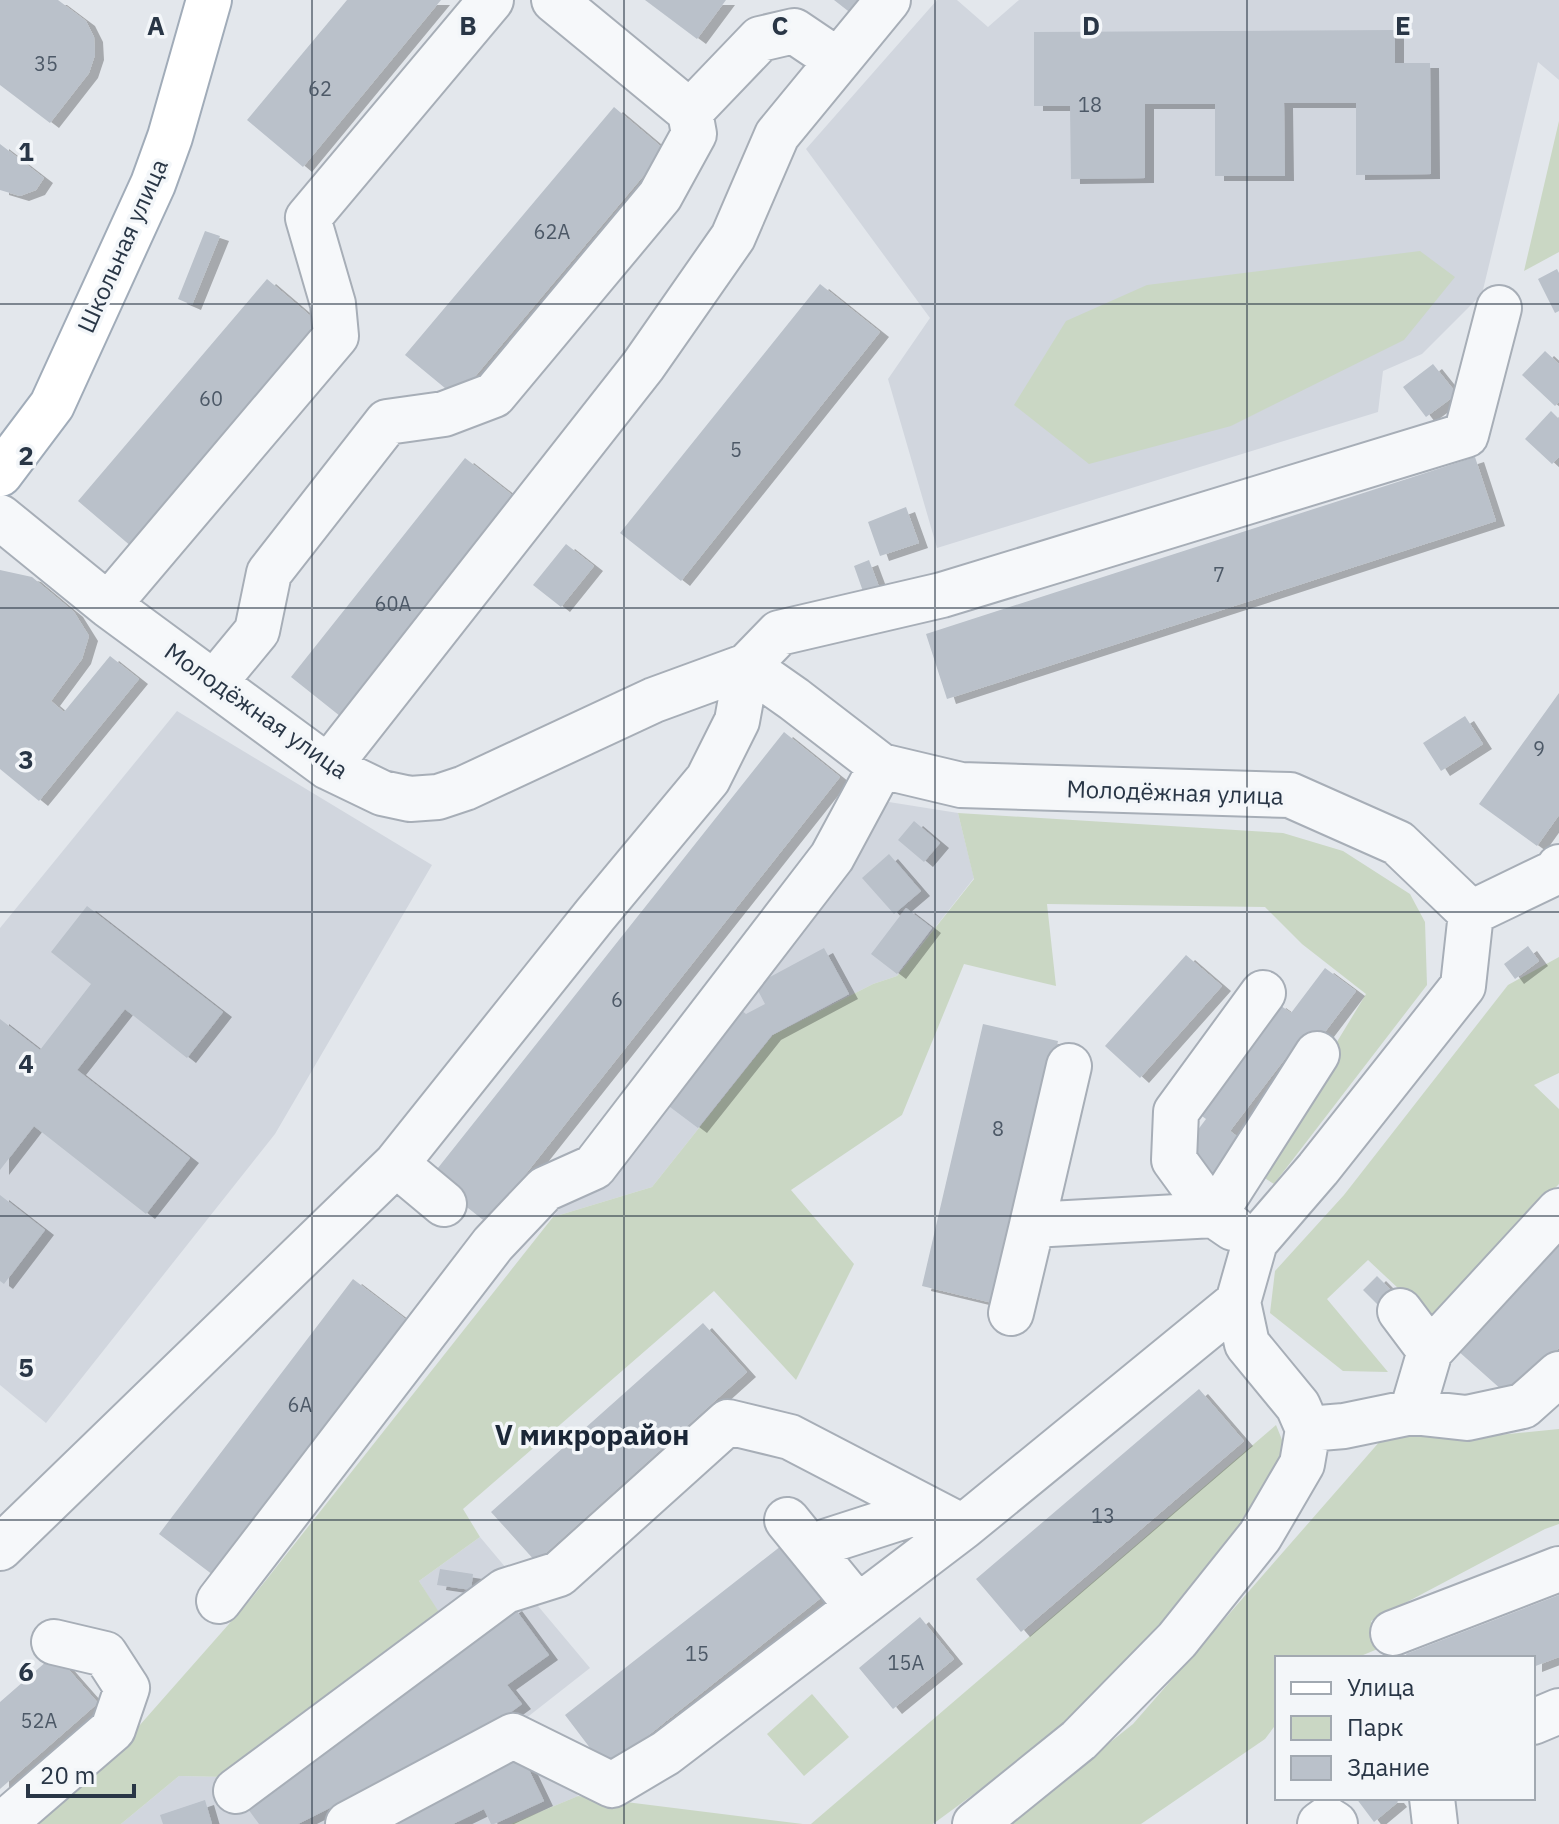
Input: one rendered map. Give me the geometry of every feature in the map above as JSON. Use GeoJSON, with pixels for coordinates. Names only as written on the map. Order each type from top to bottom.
{"type":"FeatureCollection","features":[{"type":"Feature","properties":{"kind":"main road","name":"Школьная улица"},"geometry":{"type":"LineString","coordinates":[[5,457],[52,405],[153,184],[170,137],[209,0]]}},
{"type":"Feature","properties":{"kind":"street"},"geometry":{"type":"LineString","coordinates":[[108,605],[336,336],[333,304],[308,218],[491,0]]}},
{"type":"Feature","properties":{"kind":"street"},"geometry":{"type":"LineString","coordinates":[[214,683],[257,631],[269,573],[387,422],[444,414],[494,395],[660,196],[694,134],[690,112],[554,0]]}},
{"type":"Feature","properties":{"kind":"street"},"geometry":{"type":"LineString","coordinates":[[328,767],[643,366],[733,237],[777,135],[888,0]]}},
{"type":"Feature","properties":{"kind":"street"},"geometry":{"type":"LineString","coordinates":[[690,112],[760,39],[794,31],[837,60]]}},
{"type":"Feature","properties":{"kind":"street"},"geometry":{"type":"LineString","coordinates":[[0,1548],[396,1164],[708,779],[737,721],[747,666],[779,633],[942,595],[1466,435],[1499,308]]}},
{"type":"Feature","properties":{"kind":"street","name":"Молодёжная улица"},"geometry":{"type":"LineString","coordinates":[[0,517],[108,605],[328,767],[382,793],[410,799],[438,797],[465,788],[654,700],[747,666],[881,766],[961,785],[1290,795],[1398,843],[1471,913]]}},
{"type":"Feature","properties":{"kind":"street"},"geometry":{"type":"LineString","coordinates":[[219,1601],[493,1244],[545,1189],[594,1167],[832,857],[881,766]]}},
{"type":"Feature","properties":{"kind":"street"},"geometry":{"type":"LineString","coordinates":[[975,1824],[1079,1740],[1177,1640],[1260,1536],[1302,1464],[1308,1429],[1298,1406],[1247,1344],[1238,1302],[1255,1242],[1347,1133],[1463,986],[1471,913],[1556,872],[1559,867]]}},
{"type":"Feature","properties":{"kind":"street"},"geometry":{"type":"LineString","coordinates":[[1255,1242],[1214,1215],[1174,1160],[1176,1112],[1263,993]]}},
{"type":"Feature","properties":{"kind":"street"},"geometry":{"type":"LineString","coordinates":[[1214,1215],[1317,1054]]}},
{"type":"Feature","properties":{"kind":"street"},"geometry":{"type":"LineString","coordinates":[[1011,1313],[1069,1066]]}},
{"type":"Feature","properties":{"kind":"street"},"geometry":{"type":"LineString","coordinates":[[396,1164],[444,1204]]}},
{"type":"Feature","properties":{"kind":"street"},"geometry":{"type":"LineString","coordinates":[[1412,1412],[1430,1351],[1559,1211]]}},
{"type":"Feature","properties":{"kind":"street"},"geometry":{"type":"LineString","coordinates":[[1032,1225],[1214,1215]]}},
{"type":"Feature","properties":{"kind":"street"},"geometry":{"type":"LineString","coordinates":[[348,1824],[513,1736],[612,1785],[666,1753],[858,1607],[945,1518],[1238,1302]]}},
{"type":"Feature","properties":{"kind":"street"},"geometry":{"type":"LineString","coordinates":[[1400,1311],[1430,1351]]}},
{"type":"Feature","properties":{"kind":"street"},"geometry":{"type":"LineString","coordinates":[[1308,1429],[1344,1426],[1412,1412],[1467,1418],[1523,1406],[1559,1374]]}},
{"type":"Feature","properties":{"kind":"street"},"geometry":{"type":"LineString","coordinates":[[236,1791],[505,1591],[559,1574],[728,1422],[790,1437],[945,1518]]}},
{"type":"Feature","properties":{"kind":"street"},"geometry":{"type":"LineString","coordinates":[[858,1607],[798,1534],[945,1518]]}},
{"type":"Feature","properties":{"kind":"street"},"geometry":{"type":"LineString","coordinates":[[1393,1633],[1559,1569]]}},
{"type":"Feature","properties":{"kind":"street"},"geometry":{"type":"LineString","coordinates":[[3,1824],[113,1729],[127,1688],[105,1654],[54,1642]]}},
{"type":"Feature","properties":{"kind":"street"},"geometry":{"type":"LineString","coordinates":[[1535,1721],[1559,1711]]}},
{"type":"Feature","properties":{"kind":"street"},"geometry":{"type":"LineString","coordinates":[[1432,1800],[1435,1824]]}},
{"type":"Feature","properties":{"kind":"street"},"geometry":{"type":"LineString","coordinates":[[1320,1824],[1327,1819],[1335,1824]]}},
{"type":"Feature","properties":{"kind":"shaded area"},"geometry":{"type":"Polygon","coordinates":[[[937,0],[957,0],[988,27],[1019,0],[1559,0],[1559,80],[1538,62],[1482,294],[1422,354],[1383,371],[1378,412],[937,548],[888,379],[930,318],[806,149],[937,0]]]}},
{"type":"Feature","properties":{"kind":"shaded area"},"geometry":{"type":"Polygon","coordinates":[[[177,711],[432,865],[275,1134],[46,1423],[0,1385],[0,928],[177,711]]]}},
{"type":"Feature","properties":{"kind":"shaded area"},"geometry":{"type":"Polygon","coordinates":[[[870,799],[958,813],[974,878],[897,976],[873,984],[773,1035],[652,1187],[553,1217],[870,799]]]}},
{"type":"Feature","properties":{"kind":"shaded area"},"geometry":{"type":"Polygon","coordinates":[[[480,1537],[590,1668],[525,1719],[578,1796],[511,1824],[121,1824],[179,1776],[227,1777],[443,1620],[419,1581],[480,1537]]]}},
{"type":"Feature","properties":{"kind":"green space"},"geometry":{"type":"Polygon","coordinates":[[[1559,121],[1559,252],[1524,271],[1559,121]]]}},
{"type":"Feature","properties":{"kind":"green space"},"geometry":{"type":"Polygon","coordinates":[[[1420,251],[1455,277],[1404,340],[1231,426],[1089,464],[1014,405],[1066,321],[1147,285],[1420,251]]]}},
{"type":"Feature","properties":{"kind":"green space"},"geometry":{"type":"Polygon","coordinates":[[[958,813],[1283,833],[1343,851],[1410,894],[1425,922],[1427,985],[1274,1184],[1263,1177],[1284,1129],[1366,994],[1302,944],[1265,907],[1047,904],[1056,986],[964,964],[902,1115],[791,1190],[854,1264],[796,1380],[714,1291],[463,1509],[480,1537],[419,1581],[444,1620],[227,1777],[179,1776],[121,1824],[31,1824],[124,1743],[251,1599],[553,1217],[652,1187],[773,1035],[873,984],[897,976],[974,879],[958,813]]]}},
{"type":"Feature","properties":{"kind":"green space"},"geometry":{"type":"Polygon","coordinates":[[[1559,957],[1559,1073],[1534,1085],[1559,1109],[1559,1184],[1431,1319],[1368,1260],[1327,1299],[1388,1372],[1343,1371],[1270,1313],[1275,1271],[1344,1195],[1508,985],[1559,957]]]}},
{"type":"Feature","properties":{"kind":"green space"},"geometry":{"type":"Polygon","coordinates":[[[1407,1424],[1469,1438],[1559,1429],[1559,1524],[1371,1621],[1380,1648],[1361,1656],[1275,1656],[1275,1726],[1265,1739],[1141,1824],[1008,1824],[1133,1724],[1381,1440],[1407,1424]]]}},
{"type":"Feature","properties":{"kind":"green space"},"geometry":{"type":"Polygon","coordinates":[[[1276,1425],[1287,1452],[1243,1527],[1157,1632],[1053,1736],[933,1824],[811,1824],[1276,1425]]]}},
{"type":"Feature","properties":{"kind":"green space"},"geometry":{"type":"Polygon","coordinates":[[[812,1694],[849,1737],[804,1776],[767,1734],[812,1694]]]}},
{"type":"Feature","properties":{"kind":"green space"},"geometry":{"type":"Polygon","coordinates":[[[578,1796],[803,1824],[511,1824],[578,1796]]]}},
{"type":"Feature","properties":{"kind":"building"},"geometry":{"type":"Polygon","coordinates":[[[0,0],[58,0],[86,21],[94,37],[95,55],[89,73],[50,123],[0,85],[0,0]]]}},
{"type":"Feature","properties":{"kind":"building"},"geometry":{"type":"Polygon","coordinates":[[[347,0],[441,0],[303,167],[247,120],[347,0]]]}},
{"type":"Feature","properties":{"kind":"building"},"geometry":{"type":"Polygon","coordinates":[[[645,0],[726,0],[697,39],[645,0]]]}},
{"type":"Feature","properties":{"kind":"building"},"geometry":{"type":"Polygon","coordinates":[[[834,0],[862,0],[852,14],[834,0]]]}},
{"type":"Feature","properties":{"kind":"building"},"geometry":{"type":"Polygon","coordinates":[[[1395,30],[1395,63],[1430,63],[1431,174],[1356,175],[1356,103],[1284,103],[1285,176],[1215,176],[1215,104],[1145,104],[1145,178],[1071,179],[1070,106],[1034,106],[1034,32],[1395,30]]]}},
{"type":"Feature","properties":{"kind":"building"},"geometry":{"type":"Polygon","coordinates":[[[614,107],[665,150],[457,398],[405,355],[614,107]]]}},
{"type":"Feature","properties":{"kind":"building"},"geometry":{"type":"Polygon","coordinates":[[[0,144],[44,178],[36,190],[20,196],[0,190],[0,144]]]}},
{"type":"Feature","properties":{"kind":"building"},"geometry":{"type":"Polygon","coordinates":[[[205,231],[220,236],[192,305],[178,299],[205,231]]]}},
{"type":"Feature","properties":{"kind":"building"},"geometry":{"type":"Polygon","coordinates":[[[1557,269],[1559,311],[1555,313],[1538,279],[1557,269]]]}},
{"type":"Feature","properties":{"kind":"building"},"geometry":{"type":"Polygon","coordinates":[[[267,279],[321,325],[132,547],[78,501],[267,279]]]}},
{"type":"Feature","properties":{"kind":"building"},"geometry":{"type":"Polygon","coordinates":[[[820,284],[880,332],[681,581],[620,533],[820,284]]]}},
{"type":"Feature","properties":{"kind":"building"},"geometry":{"type":"Polygon","coordinates":[[[1545,351],[1559,364],[1559,402],[1555,406],[1522,375],[1545,351]]]}},
{"type":"Feature","properties":{"kind":"building"},"geometry":{"type":"Polygon","coordinates":[[[1433,364],[1457,394],[1426,417],[1403,387],[1433,364]]]}},
{"type":"Feature","properties":{"kind":"building"},"geometry":{"type":"Polygon","coordinates":[[[1551,411],[1559,419],[1559,457],[1552,464],[1525,439],[1551,411]]]}},
{"type":"Feature","properties":{"kind":"building"},"geometry":{"type":"Polygon","coordinates":[[[1475,457],[1496,521],[947,699],[926,634],[1475,457]]]}},
{"type":"Feature","properties":{"kind":"building"},"geometry":{"type":"Polygon","coordinates":[[[465,458],[520,501],[345,720],[291,677],[465,458]]]}},
{"type":"Feature","properties":{"kind":"building"},"geometry":{"type":"Polygon","coordinates":[[[906,507],[919,543],[880,556],[868,522],[906,507]]]}},
{"type":"Feature","properties":{"kind":"building"},"geometry":{"type":"Polygon","coordinates":[[[566,544],[594,566],[561,607],[533,585],[566,544]]]}},
{"type":"Feature","properties":{"kind":"building"},"geometry":{"type":"Polygon","coordinates":[[[869,560],[881,592],[865,597],[854,566],[869,560]]]}},
{"type":"Feature","properties":{"kind":"building"},"geometry":{"type":"Polygon","coordinates":[[[0,570],[32,577],[74,612],[89,636],[82,659],[51,701],[64,712],[110,656],[139,679],[39,801],[0,769],[0,570]]]}},
{"type":"Feature","properties":{"kind":"building"},"geometry":{"type":"Polygon","coordinates":[[[1559,693],[1559,815],[1537,846],[1479,804],[1559,693]]]}},
{"type":"Feature","properties":{"kind":"building"},"geometry":{"type":"Polygon","coordinates":[[[1465,716],[1483,744],[1441,771],[1423,743],[1465,716]]]}},
{"type":"Feature","properties":{"kind":"building"},"geometry":{"type":"Polygon","coordinates":[[[784,732],[840,777],[487,1223],[430,1178],[784,732]]]}},
{"type":"Feature","properties":{"kind":"building"},"geometry":{"type":"Polygon","coordinates":[[[914,821],[940,843],[924,862],[898,840],[914,821]]]}},
{"type":"Feature","properties":{"kind":"building"},"geometry":{"type":"Polygon","coordinates":[[[889,854],[921,891],[894,914],[862,878],[889,854]]]}},
{"type":"Feature","properties":{"kind":"building"},"geometry":{"type":"Polygon","coordinates":[[[87,906],[223,1012],[187,1058],[125,1009],[77,1070],[190,1158],[146,1214],[34,1126],[0,1170],[0,1019],[40,1050],[91,984],[51,952],[87,906]]]}},
{"type":"Feature","properties":{"kind":"building"},"geometry":{"type":"Polygon","coordinates":[[[906,908],[932,928],[897,974],[871,954],[906,908]]]}},
{"type":"Feature","properties":{"kind":"building"},"geometry":{"type":"Polygon","coordinates":[[[1528,946],[1539,961],[1515,979],[1504,964],[1528,946]]]}},
{"type":"Feature","properties":{"kind":"building"},"geometry":{"type":"Polygon","coordinates":[[[824,948],[849,994],[772,1035],[698,1128],[666,1104],[741,1010],[746,1014],[765,1004],[755,985],[824,948]]]}},
{"type":"Feature","properties":{"kind":"building"},"geometry":{"type":"Polygon","coordinates":[[[1186,955],[1222,986],[1140,1078],[1105,1046],[1186,955]]]}},
{"type":"Feature","properties":{"kind":"building"},"geometry":{"type":"Polygon","coordinates":[[[1325,968],[1356,991],[1309,1053],[1297,1043],[1230,1131],[1243,1141],[1216,1177],[1182,1151],[1206,1119],[1195,1111],[1277,1003],[1291,1013],[1325,968]]]}},
{"type":"Feature","properties":{"kind":"building"},"geometry":{"type":"Polygon","coordinates":[[[983,1024],[1058,1041],[997,1304],[922,1286],[983,1024]]]}},
{"type":"Feature","properties":{"kind":"building"},"geometry":{"type":"Polygon","coordinates":[[[0,1195],[45,1230],[4,1284],[0,1281],[0,1195]]]}},
{"type":"Feature","properties":{"kind":"building"},"geometry":{"type":"Polygon","coordinates":[[[1559,1237],[1559,1348],[1512,1399],[1457,1350],[1559,1237]]]}},
{"type":"Feature","properties":{"kind":"building"},"geometry":{"type":"Polygon","coordinates":[[[1377,1276],[1395,1294],[1381,1308],[1363,1290],[1377,1276]]]}},
{"type":"Feature","properties":{"kind":"building"},"geometry":{"type":"Polygon","coordinates":[[[353,1279],[408,1321],[213,1575],[159,1534],[353,1279]]]}},
{"type":"Feature","properties":{"kind":"building"},"geometry":{"type":"Polygon","coordinates":[[[703,1323],[747,1372],[536,1562],[491,1512],[703,1323]]]}},
{"type":"Feature","properties":{"kind":"building"},"geometry":{"type":"Polygon","coordinates":[[[1199,1389],[1244,1441],[1021,1632],[976,1579],[1199,1389]]]}},
{"type":"Feature","properties":{"kind":"building"},"geometry":{"type":"Polygon","coordinates":[[[781,1546],[822,1597],[606,1769],[565,1715],[781,1546]]]}},
{"type":"Feature","properties":{"kind":"building"},"geometry":{"type":"Polygon","coordinates":[[[440,1569],[473,1574],[471,1590],[437,1585],[440,1569]]]}},
{"type":"Feature","properties":{"kind":"building"},"geometry":{"type":"Polygon","coordinates":[[[1559,1595],[1559,1657],[1535,1666],[1535,1656],[1406,1654],[1559,1595]]]}},
{"type":"Feature","properties":{"kind":"building"},"geometry":{"type":"Polygon","coordinates":[[[513,1606],[549,1655],[507,1685],[522,1704],[492,1726],[298,1824],[259,1824],[243,1802],[513,1606]]]}},
{"type":"Feature","properties":{"kind":"building"},"geometry":{"type":"Polygon","coordinates":[[[920,1617],[954,1659],[893,1709],[859,1668],[920,1617]]]}},
{"type":"Feature","properties":{"kind":"building"},"geometry":{"type":"Polygon","coordinates":[[[55,1654],[98,1703],[0,1789],[0,1702],[55,1654]]]}},
{"type":"Feature","properties":{"kind":"building"},"geometry":{"type":"Polygon","coordinates":[[[521,1753],[544,1801],[494,1824],[491,1824],[484,1809],[453,1824],[369,1824],[521,1753]]]}},
{"type":"Feature","properties":{"kind":"building"},"geometry":{"type":"Polygon","coordinates":[[[205,1800],[212,1824],[163,1824],[160,1815],[205,1800]]]}},
{"type":"Feature","properties":{"kind":"building"},"geometry":{"type":"Polygon","coordinates":[[[1358,1800],[1396,1800],[1398,1802],[1374,1822],[1358,1800]]]}},
{"type":"Feature","properties":{"kind":"district","name":"V микрорайон"},"geometry":{"type":"Point","coordinates":[592,1435]}}]}
